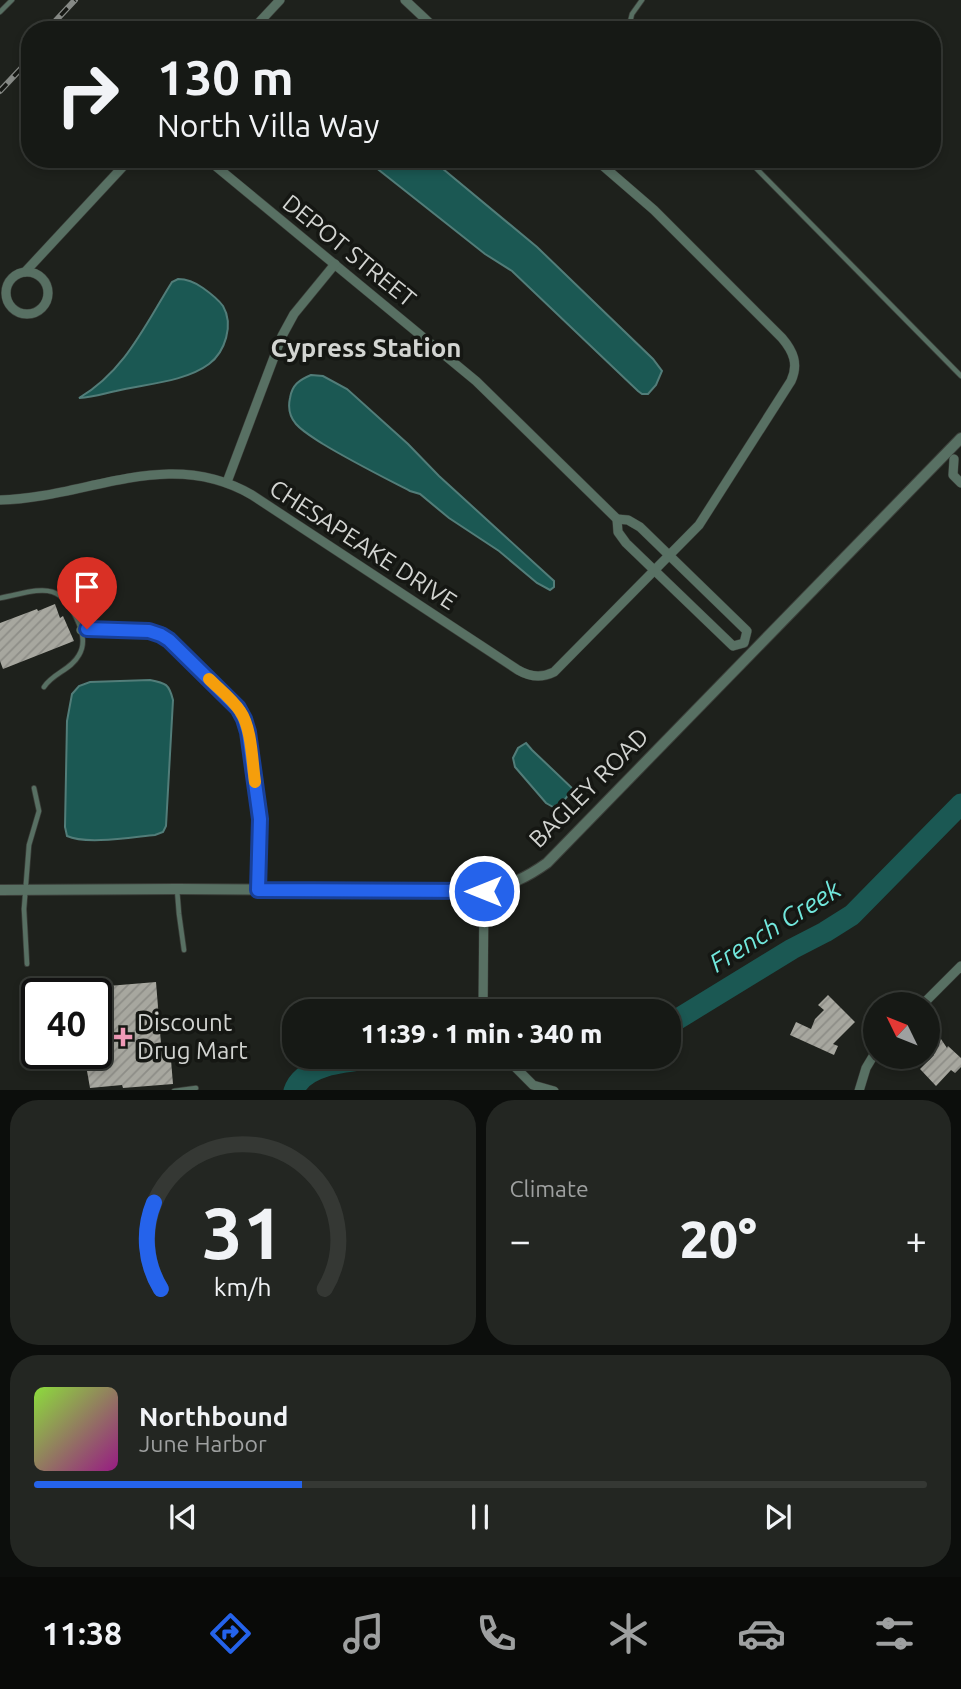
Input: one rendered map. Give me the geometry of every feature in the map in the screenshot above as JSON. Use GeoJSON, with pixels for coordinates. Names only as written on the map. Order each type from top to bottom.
{"type":"FeatureCollection","features":[{"type":"Feature","properties":{"kind":"street"},"geometry":{"type":"LineString","coordinates":[[260,21],[280,0]]}},
{"type":"Feature","properties":{"kind":"street"},"geometry":{"type":"LineString","coordinates":[[405,0],[427,21]]}},
{"type":"Feature","properties":{"kind":"street"},"geometry":{"type":"LineString","coordinates":[[25,272],[38,275],[47,285],[48,291],[48,298],[41,309],[28,314],[21,313],[10,304],[6,291],[12,278],[25,272],[122,168]]}},
{"type":"Feature","properties":{"kind":"street","name":"DEPOT STREET"},"geometry":{"type":"LineString","coordinates":[[218,168],[476,381],[617,519],[628,520],[640,527],[747,631],[748,647],[733,646],[622,539],[618,532],[617,519]]}},
{"type":"Feature","properties":{"kind":"street","name":"CHESAPEAKE DRIVE"},"geometry":{"type":"LineString","coordinates":[[0,500],[166,473],[197,474],[226,482],[252,495],[530,676],[546,675],[559,669],[705,516],[791,381],[795,370],[794,355],[782,338],[654,210],[605,168]]}},
{"type":"Feature","properties":{"kind":"street"},"geometry":{"type":"LineString","coordinates":[[226,482],[282,336],[294,314],[335,264]]}},
{"type":"Feature","properties":{"kind":"street","name":"BAGLEY ROAD"},"geometry":{"type":"LineString","coordinates":[[0,890],[484,891],[504,887],[522,879],[547,863],[748,647],[954,457],[961,438]]}},
{"type":"Feature","properties":{"kind":"street"},"geometry":{"type":"LineString","coordinates":[[954,457],[953,475],[961,483]]}},
{"type":"Feature","properties":{"kind":"street"},"geometry":{"type":"LineString","coordinates":[[81,630],[149,631],[161,635],[242,714],[248,732],[259,807],[258,890]]}},
{"type":"Feature","properties":{"kind":"street"},"geometry":{"type":"LineString","coordinates":[[483,999],[484,891]]}},
{"type":"Feature","properties":{"kind":"street"},"geometry":{"type":"LineString","coordinates":[[935,992],[961,966]]}},
{"type":"Feature","properties":{"kind":"street"},"geometry":{"type":"LineString","coordinates":[[517,1069],[533,1085],[554,1090]]}},
{"type":"Feature","properties":{"kind":"street"},"geometry":{"type":"LineString","coordinates":[[859,1090],[866,1069]]}},
{"type":"Feature","properties":{"kind":"lane"},"geometry":{"type":"LineString","coordinates":[[0,12],[12,0]]}},
{"type":"Feature","properties":{"kind":"lane"},"geometry":{"type":"LineString","coordinates":[[630,21],[642,0]]}},
{"type":"Feature","properties":{"kind":"lane"},"geometry":{"type":"LineString","coordinates":[[756,168],[961,376]]}},
{"type":"Feature","properties":{"kind":"lane"},"geometry":{"type":"LineString","coordinates":[[0,598],[36,591],[56,592],[70,605],[81,630],[83,643],[76,660],[51,677],[44,687]]}},
{"type":"Feature","properties":{"kind":"lane"},"geometry":{"type":"LineString","coordinates":[[27,964],[24,909],[29,845],[39,811],[34,788]]}},
{"type":"Feature","properties":{"kind":"lane"},"geometry":{"type":"LineString","coordinates":[[177,889],[184,950]]}},
{"type":"Feature","properties":{"kind":"lane"},"geometry":{"type":"LineString","coordinates":[[174,1090],[196,1088]]}},
{"type":"Feature","properties":{"kind":"water"},"geometry":{"type":"Polygon","coordinates":[[[376,168],[442,168],[537,247],[653,359],[662,371],[656,385],[648,394],[638,391],[512,271],[485,254],[376,168]]]}},
{"type":"Feature","properties":{"kind":"water"},"geometry":{"type":"Polygon","coordinates":[[[178,279],[198,284],[223,306],[228,330],[215,359],[199,370],[177,379],[79,398],[109,375],[122,361],[172,282],[178,279]]]}},
{"type":"Feature","properties":{"kind":"water"},"geometry":{"type":"Polygon","coordinates":[[[311,375],[323,376],[347,389],[554,581],[554,587],[550,590],[537,583],[499,551],[449,518],[420,494],[355,462],[302,430],[291,415],[290,398],[297,384],[311,375]]]}},
{"type":"Feature","properties":{"kind":"water"},"geometry":{"type":"Polygon","coordinates":[[[150,680],[166,685],[173,700],[166,826],[163,832],[122,839],[86,840],[67,836],[67,721],[72,694],[79,686],[90,682],[150,680]]]}},
{"type":"Feature","properties":{"kind":"water"},"geometry":{"type":"Polygon","coordinates":[[[526,743],[573,789],[562,803],[553,807],[546,803],[515,767],[513,758],[518,748],[526,743]]]}},
{"type":"Feature","properties":{"kind":"building"},"geometry":{"type":"Polygon","coordinates":[[[55,604],[74,641],[3,669],[0,661],[0,623],[55,604]]]}},
{"type":"Feature","properties":{"kind":"building"},"geometry":{"type":"Polygon","coordinates":[[[156,982],[162,1056],[171,1060],[173,1084],[90,1088],[87,1071],[112,1069],[112,986],[156,982]]]}},
{"type":"Feature","properties":{"kind":"building"},"geometry":{"type":"Polygon","coordinates":[[[828,995],[855,1022],[833,1044],[838,1046],[834,1055],[790,1035],[796,1022],[811,1029],[815,1019],[824,1010],[818,1005],[828,995]]]}},
{"type":"Feature","properties":{"kind":"building"},"geometry":{"type":"Polygon","coordinates":[[[940,1038],[947,1048],[948,1046],[961,1058],[961,1067],[955,1073],[951,1070],[936,1086],[920,1069],[940,1069],[940,1038]]]}},
{"type":"Feature","properties":{"kind":"waterway","name":"French Creek"},"geometry":{"type":"LineString","coordinates":[[681,1017],[852,915],[961,804]]}},
{"type":"Feature","properties":{"kind":"waterway","name":"French Creek"},"geometry":{"type":"LineString","coordinates":[[295,1090],[309,1073],[319,1069]]}},
{"type":"Feature","properties":{"kind":"railway"},"geometry":{"type":"LineString","coordinates":[[55,21],[75,0]]}},
{"type":"Feature","properties":{"kind":"railway"},"geometry":{"type":"LineString","coordinates":[[0,91],[21,69]]}},
{"type":"Feature","properties":{"kind":"slow traffic"},"geometry":{"type":"LineString","coordinates":[[209,679],[242,714],[248,732],[255,782]]}},
{"type":"Feature","properties":{"kind":"place","name":"Discount Drug Mart"},"geometry":{"type":"Point","coordinates":[123,1037]}},
{"type":"Feature","properties":{"kind":"district","name":"Cypress Station"},"geometry":{"type":"Point","coordinates":[366,348]}},
{"type":"Feature","properties":{"kind":"route"},"geometry":{"type":"LineString","coordinates":[[87,629],[149,631],[161,635],[242,714],[248,732],[259,807],[258,890],[484,891]]}}]}
